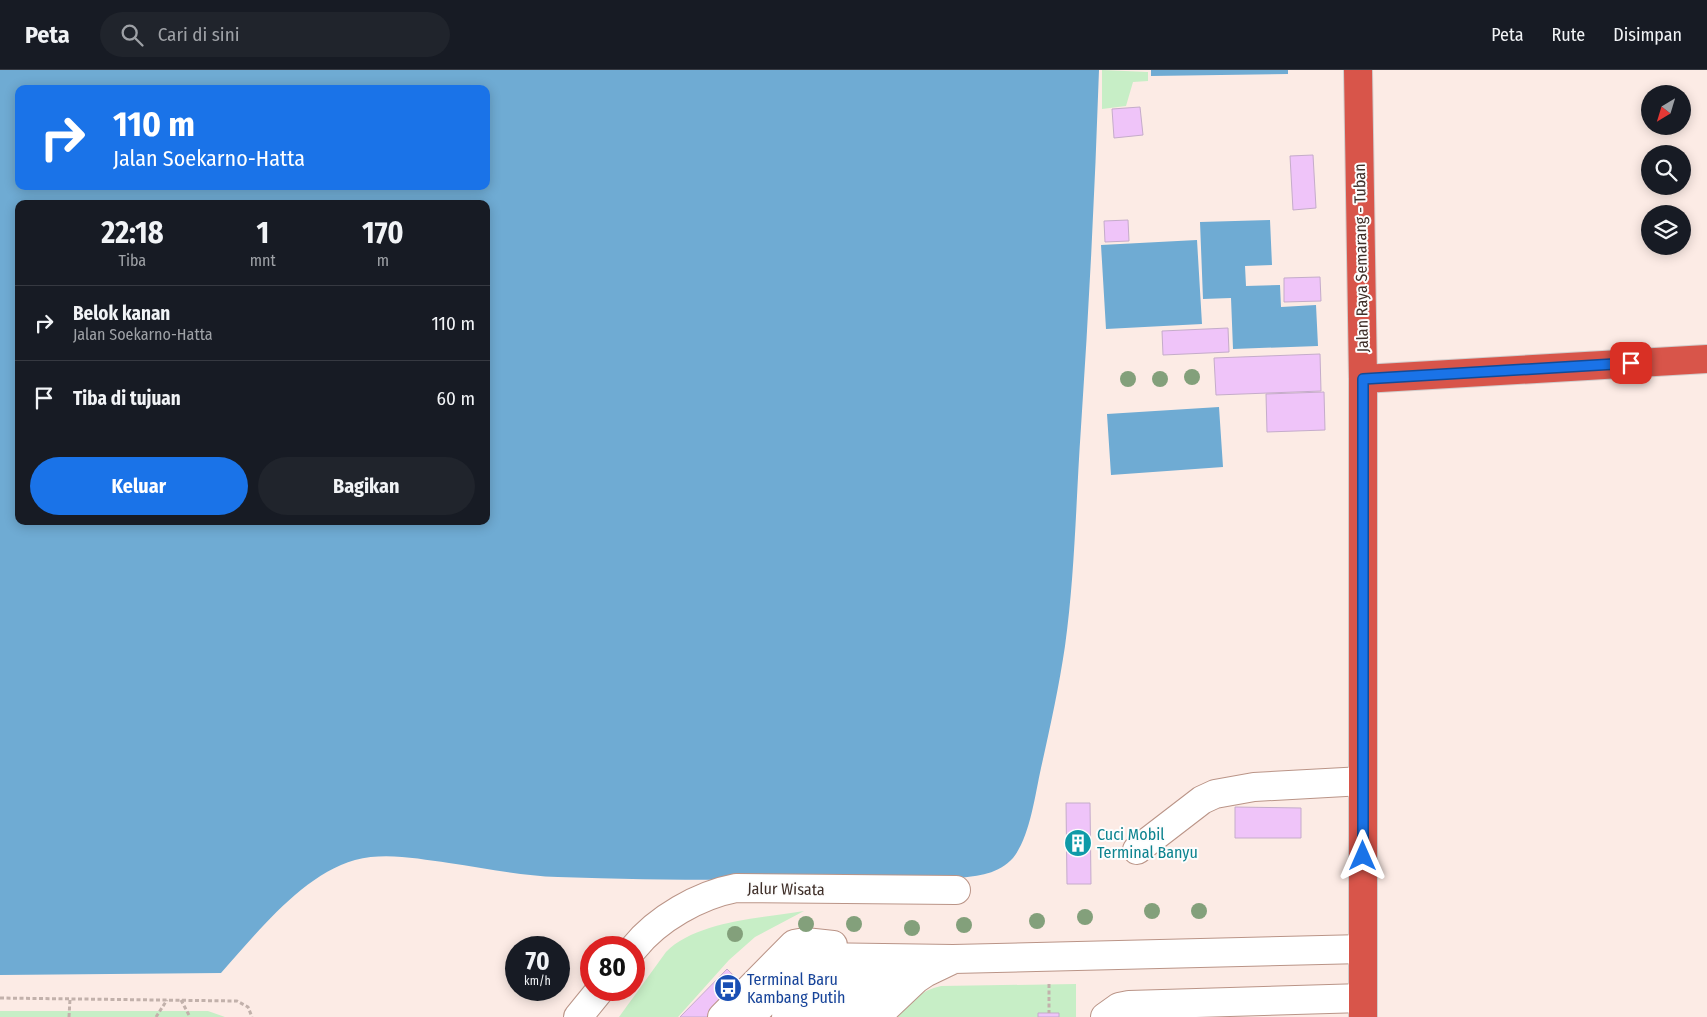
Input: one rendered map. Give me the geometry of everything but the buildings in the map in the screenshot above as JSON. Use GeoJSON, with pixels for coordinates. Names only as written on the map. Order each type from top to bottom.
{"type":"FeatureCollection","features":[{"type":"Feature","properties":{"kind":"highway","name":"Jalan Raya Semarang - Tuban"},"geometry":{"type":"LineString","coordinates":[[1358,70],[1363,379],[1363,1007]]}},
{"type":"Feature","properties":{"kind":"highway"},"geometry":{"type":"LineString","coordinates":[[1363,379],[1707,359]]}},
{"type":"Feature","properties":{"kind":"lane"},"geometry":{"type":"LineString","coordinates":[[1137,850],[1202,800],[1222,792],[1254,787],[1363,781]]}},
{"type":"Feature","properties":{"kind":"lane","name":"Jalur Wisata"},"geometry":{"type":"LineString","coordinates":[[645,937],[658,925],[687,907],[736,888],[956,890]]}},
{"type":"Feature","properties":{"kind":"lane"},"geometry":{"type":"LineString","coordinates":[[722,1017],[786,950],[799,942],[872,952],[954,959]]}},
{"type":"Feature","properties":{"kind":"lane"},"geometry":{"type":"LineString","coordinates":[[750,1017],[802,964],[813,957],[954,959],[1363,950]]}},
{"type":"Feature","properties":{"kind":"lane"},"geometry":{"type":"LineString","coordinates":[[786,1017],[818,984],[834,972],[862,967],[954,959]]}},
{"type":"Feature","properties":{"kind":"lane"},"geometry":{"type":"LineString","coordinates":[[818,1017],[842,993],[870,978],[888,972],[954,959]]}},
{"type":"Feature","properties":{"kind":"lane"},"geometry":{"type":"LineString","coordinates":[[848,1017],[863,1002],[892,982],[910,973],[954,959]]}},
{"type":"Feature","properties":{"kind":"lane"},"geometry":{"type":"LineString","coordinates":[[876,1017],[916,979],[954,959]]}},
{"type":"Feature","properties":{"kind":"lane"},"geometry":{"type":"LineString","coordinates":[[578,1017],[591,1001]]}},
{"type":"Feature","properties":{"kind":"lane"},"geometry":{"type":"LineString","coordinates":[[1105,1017],[1119,1006],[1129,1005],[1363,1007]]}},
{"type":"Feature","properties":{"kind":"path"},"geometry":{"type":"LineString","coordinates":[[0,998],[237,1001],[248,1007],[252,1017]]}},
{"type":"Feature","properties":{"kind":"path"},"geometry":{"type":"LineString","coordinates":[[69,1017],[70,999]]}},
{"type":"Feature","properties":{"kind":"path"},"geometry":{"type":"LineString","coordinates":[[156,1017],[167,1000]]}},
{"type":"Feature","properties":{"kind":"path"},"geometry":{"type":"LineString","coordinates":[[181,1000],[190,1017]]}},
{"type":"Feature","properties":{"kind":"green space"},"geometry":{"type":"Polygon","coordinates":[[[1102,70],[1148,72],[1148,81],[1133,82],[1126,106],[1102,109],[1102,70]]]}},
{"type":"Feature","properties":{"kind":"green space"},"geometry":{"type":"Polygon","coordinates":[[[804,911],[755,937],[729,960],[678,1017],[619,1017],[631,1001],[645,1001],[645,981],[666,952],[679,942],[712,927],[804,911]]]}},
{"type":"Feature","properties":{"kind":"green space"},"geometry":{"type":"Polygon","coordinates":[[[1076,984],[1076,1017],[894,1017],[921,994],[941,986],[1076,984]]]}},
{"type":"Feature","properties":{"kind":"green space"},"geometry":{"type":"Polygon","coordinates":[[[0,1011],[208,1011],[225,1017],[0,1017],[0,1011]]]}},
{"type":"Feature","properties":{"kind":"water"},"geometry":{"type":"Polygon","coordinates":[[[0,70],[1099,70],[1089,293],[1068,619],[1057,692],[1031,815],[1024,839],[1013,858],[995,871],[958,878],[758,880],[608,879],[544,876],[414,858],[390,856],[367,858],[355,860],[336,868],[317,878],[299,892],[265,924],[221,973],[0,975],[0,70]]]}},
{"type":"Feature","properties":{"kind":"water"},"geometry":{"type":"Polygon","coordinates":[[[1151,70],[1288,70],[1288,74],[1151,76],[1151,70]]]}},
{"type":"Feature","properties":{"kind":"water"},"geometry":{"type":"Polygon","coordinates":[[[1270,220],[1272,265],[1245,266],[1246,286],[1280,285],[1281,307],[1316,305],[1318,346],[1233,349],[1231,298],[1203,299],[1200,222],[1270,220]]]}},
{"type":"Feature","properties":{"kind":"water"},"geometry":{"type":"Polygon","coordinates":[[[1197,240],[1202,324],[1106,329],[1101,245],[1197,240]]]}},
{"type":"Feature","properties":{"kind":"water"},"geometry":{"type":"Polygon","coordinates":[[[1219,407],[1223,467],[1111,475],[1107,414],[1219,407]]]}},
{"type":"Feature","properties":{"kind":"place","name":"Cuci Mobil Terminal Banyu"},"geometry":{"type":"Point","coordinates":[1078,843]}},
{"type":"Feature","properties":{"kind":"place","name":"Terminal Baru Kambang Putih"},"geometry":{"type":"Point","coordinates":[728,988]}},
{"type":"Feature","properties":{"kind":"route"},"geometry":{"type":"LineString","coordinates":[[1363,856],[1363,379],[1631,363]]}}]}
